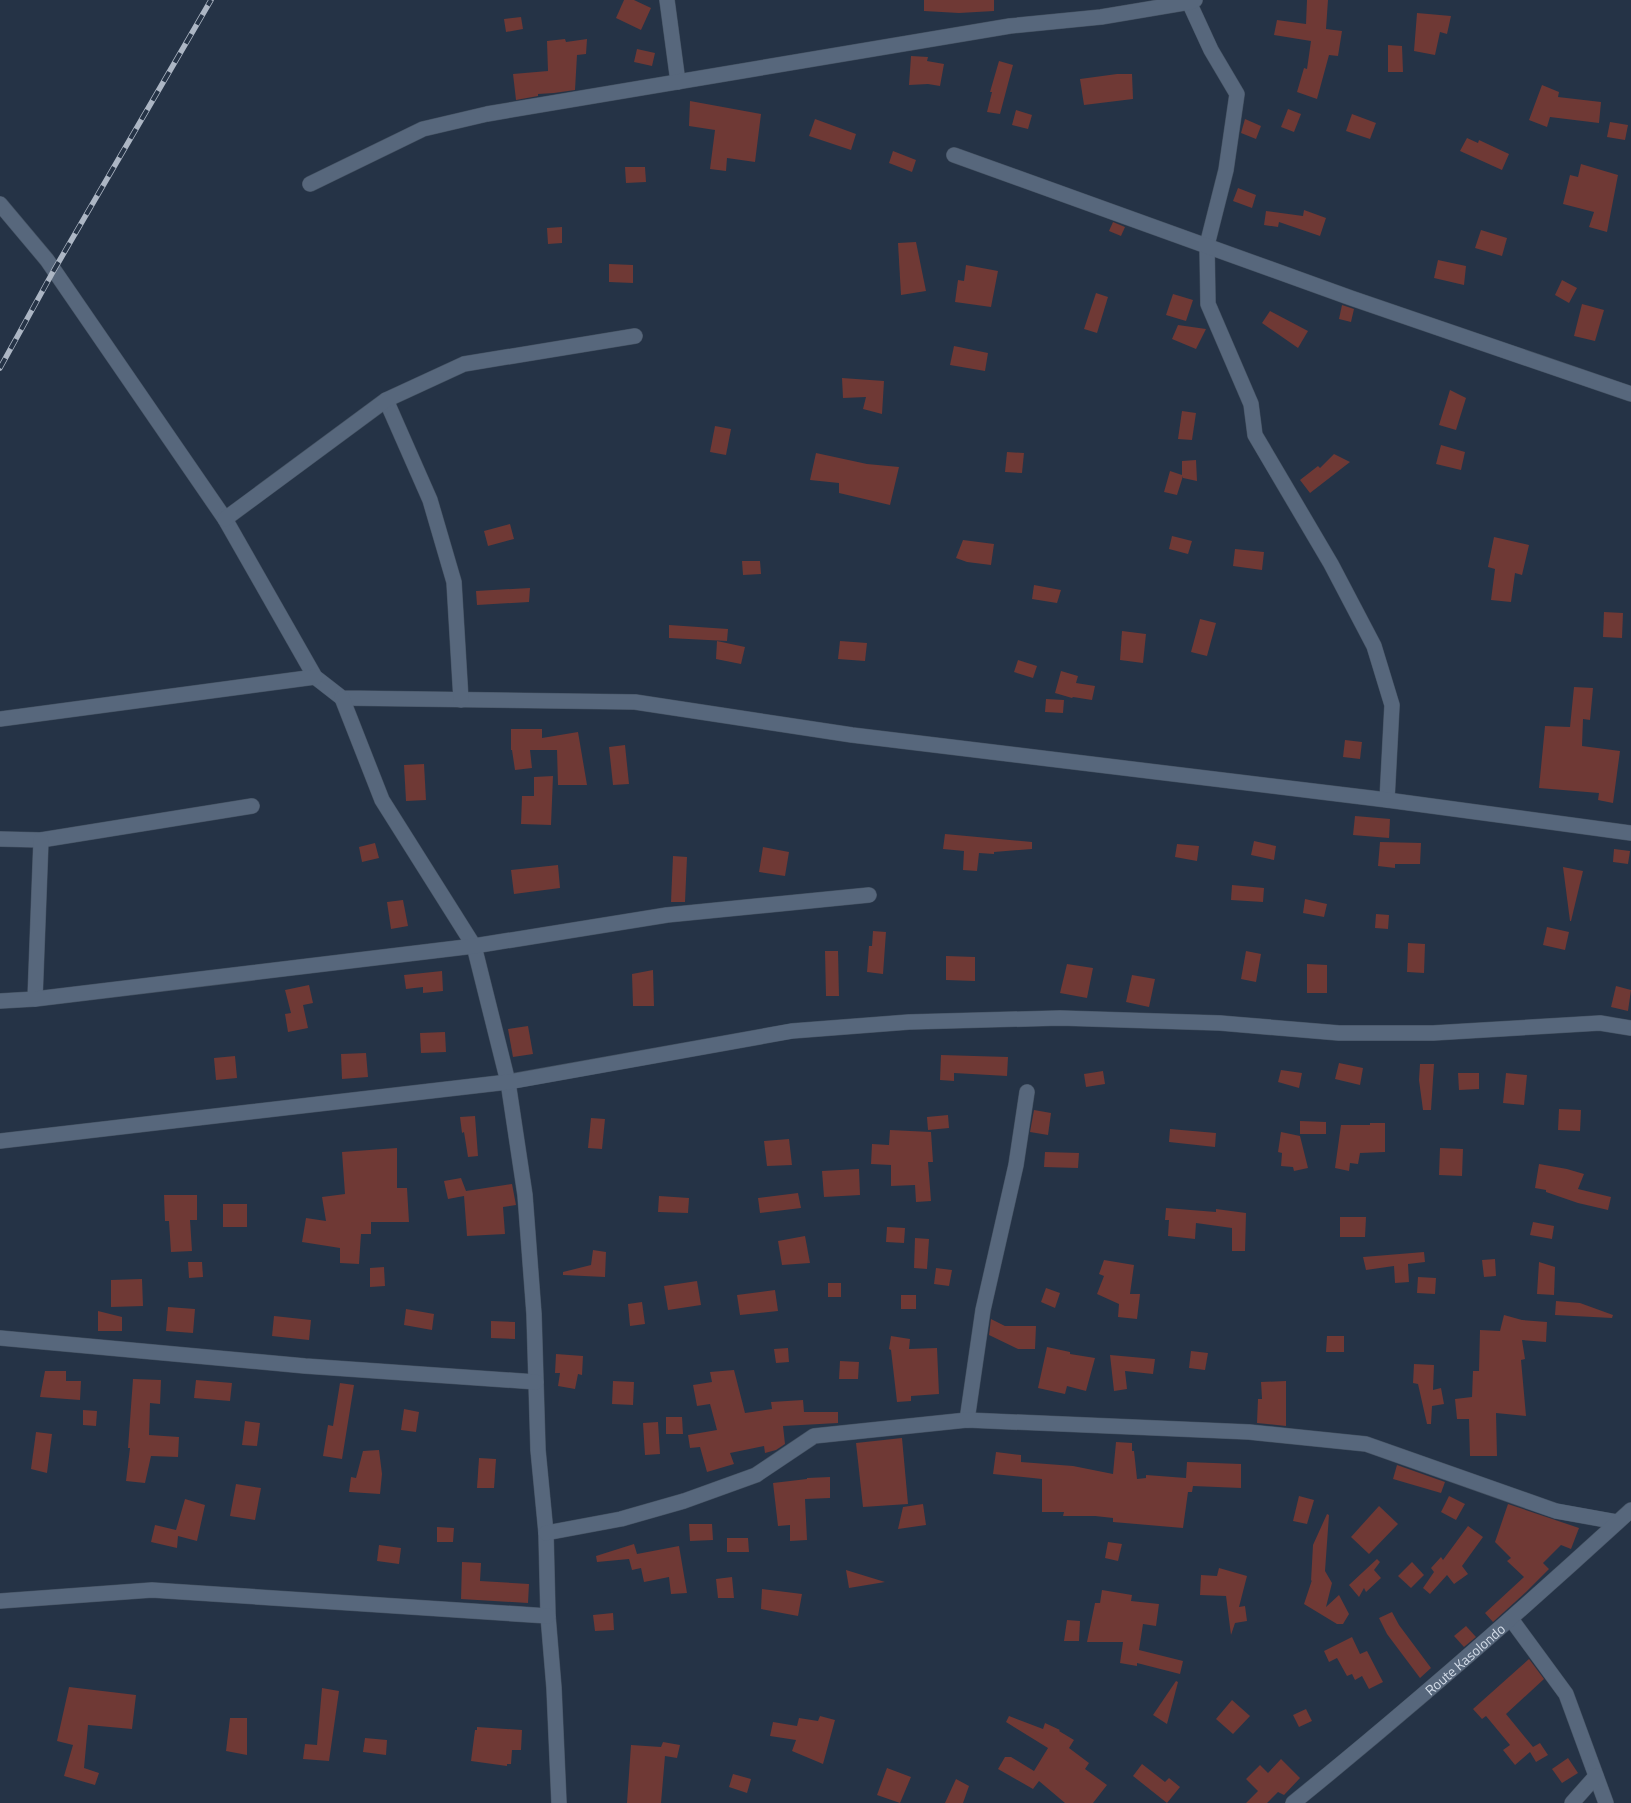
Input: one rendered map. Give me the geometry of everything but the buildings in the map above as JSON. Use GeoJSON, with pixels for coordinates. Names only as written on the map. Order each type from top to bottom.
{"type":"FeatureCollection","features":[{"type":"Feature","properties":{"kind":"street"},"geometry":{"type":"LineString","coordinates":[[667,0],[678,82]]}},
{"type":"Feature","properties":{"kind":"street"},"geometry":{"type":"LineString","coordinates":[[310,184],[424,129],[487,114],[1010,26],[1101,16],[1191,1],[1211,50],[1236,94],[1226,170],[1207,245],[1208,304],[1251,404],[1255,435],[1331,564],[1374,646],[1392,705],[1387,800]]}},
{"type":"Feature","properties":{"kind":"street"},"geometry":{"type":"LineString","coordinates":[[954,155],[1351,298],[1631,394]]}},
{"type":"Feature","properties":{"kind":"street"},"geometry":{"type":"LineString","coordinates":[[0,204],[47,260],[225,519],[315,676],[342,698],[382,800],[474,946],[508,1082],[525,1195],[534,1314],[538,1450],[546,1534],[548,1616],[554,1688],[559,1803]]}},
{"type":"Feature","properties":{"kind":"street"},"geometry":{"type":"LineString","coordinates":[[225,519],[386,400],[464,364],[635,336]]}},
{"type":"Feature","properties":{"kind":"street"},"geometry":{"type":"LineString","coordinates":[[386,400],[430,500],[454,582],[460,700]]}},
{"type":"Feature","properties":{"kind":"street"},"geometry":{"type":"LineString","coordinates":[[0,719],[315,676]]}},
{"type":"Feature","properties":{"kind":"street"},"geometry":{"type":"LineString","coordinates":[[342,698],[636,702],[852,735],[1387,800],[1631,833]]}},
{"type":"Feature","properties":{"kind":"street"},"geometry":{"type":"LineString","coordinates":[[0,839],[41,840],[252,806]]}},
{"type":"Feature","properties":{"kind":"street"},"geometry":{"type":"LineString","coordinates":[[35,999],[41,840]]}},
{"type":"Feature","properties":{"kind":"street"},"geometry":{"type":"LineString","coordinates":[[0,1001],[35,999],[474,946],[666,915],[869,896]]}},
{"type":"Feature","properties":{"kind":"street"},"geometry":{"type":"LineString","coordinates":[[0,1141],[508,1082],[792,1031],[909,1022],[1060,1018],[1220,1023],[1340,1033],[1434,1034],[1600,1024],[1631,1028]]}},
{"type":"Feature","properties":{"kind":"street"},"geometry":{"type":"LineString","coordinates":[[967,1420],[983,1310],[1016,1165],[1027,1092]]}},
{"type":"Feature","properties":{"kind":"street"},"geometry":{"type":"LineString","coordinates":[[0,1338],[305,1366],[536,1382]]}},
{"type":"Feature","properties":{"kind":"street"},"geometry":{"type":"LineString","coordinates":[[546,1534],[620,1519],[684,1501],[756,1475],[814,1436],[967,1420],[1249,1432],[1366,1444],[1556,1511],[1617,1522]]}},
{"type":"Feature","properties":{"kind":"street","name":"Route Kasolondo"},"geometry":{"type":"LineString","coordinates":[[1293,1803],[1361,1748],[1511,1619],[1631,1510]]}},
{"type":"Feature","properties":{"kind":"street"},"geometry":{"type":"LineString","coordinates":[[0,1601],[152,1590],[548,1616]]}},
{"type":"Feature","properties":{"kind":"street"},"geometry":{"type":"LineString","coordinates":[[1511,1619],[1566,1694],[1606,1803]]}},
{"type":"Feature","properties":{"kind":"street"},"geometry":{"type":"LineString","coordinates":[[1572,1803],[1596,1776]]}},
{"type":"Feature","properties":{"kind":"railway"},"geometry":{"type":"LineString","coordinates":[[0,368],[54,270],[211,0]]}}]}
